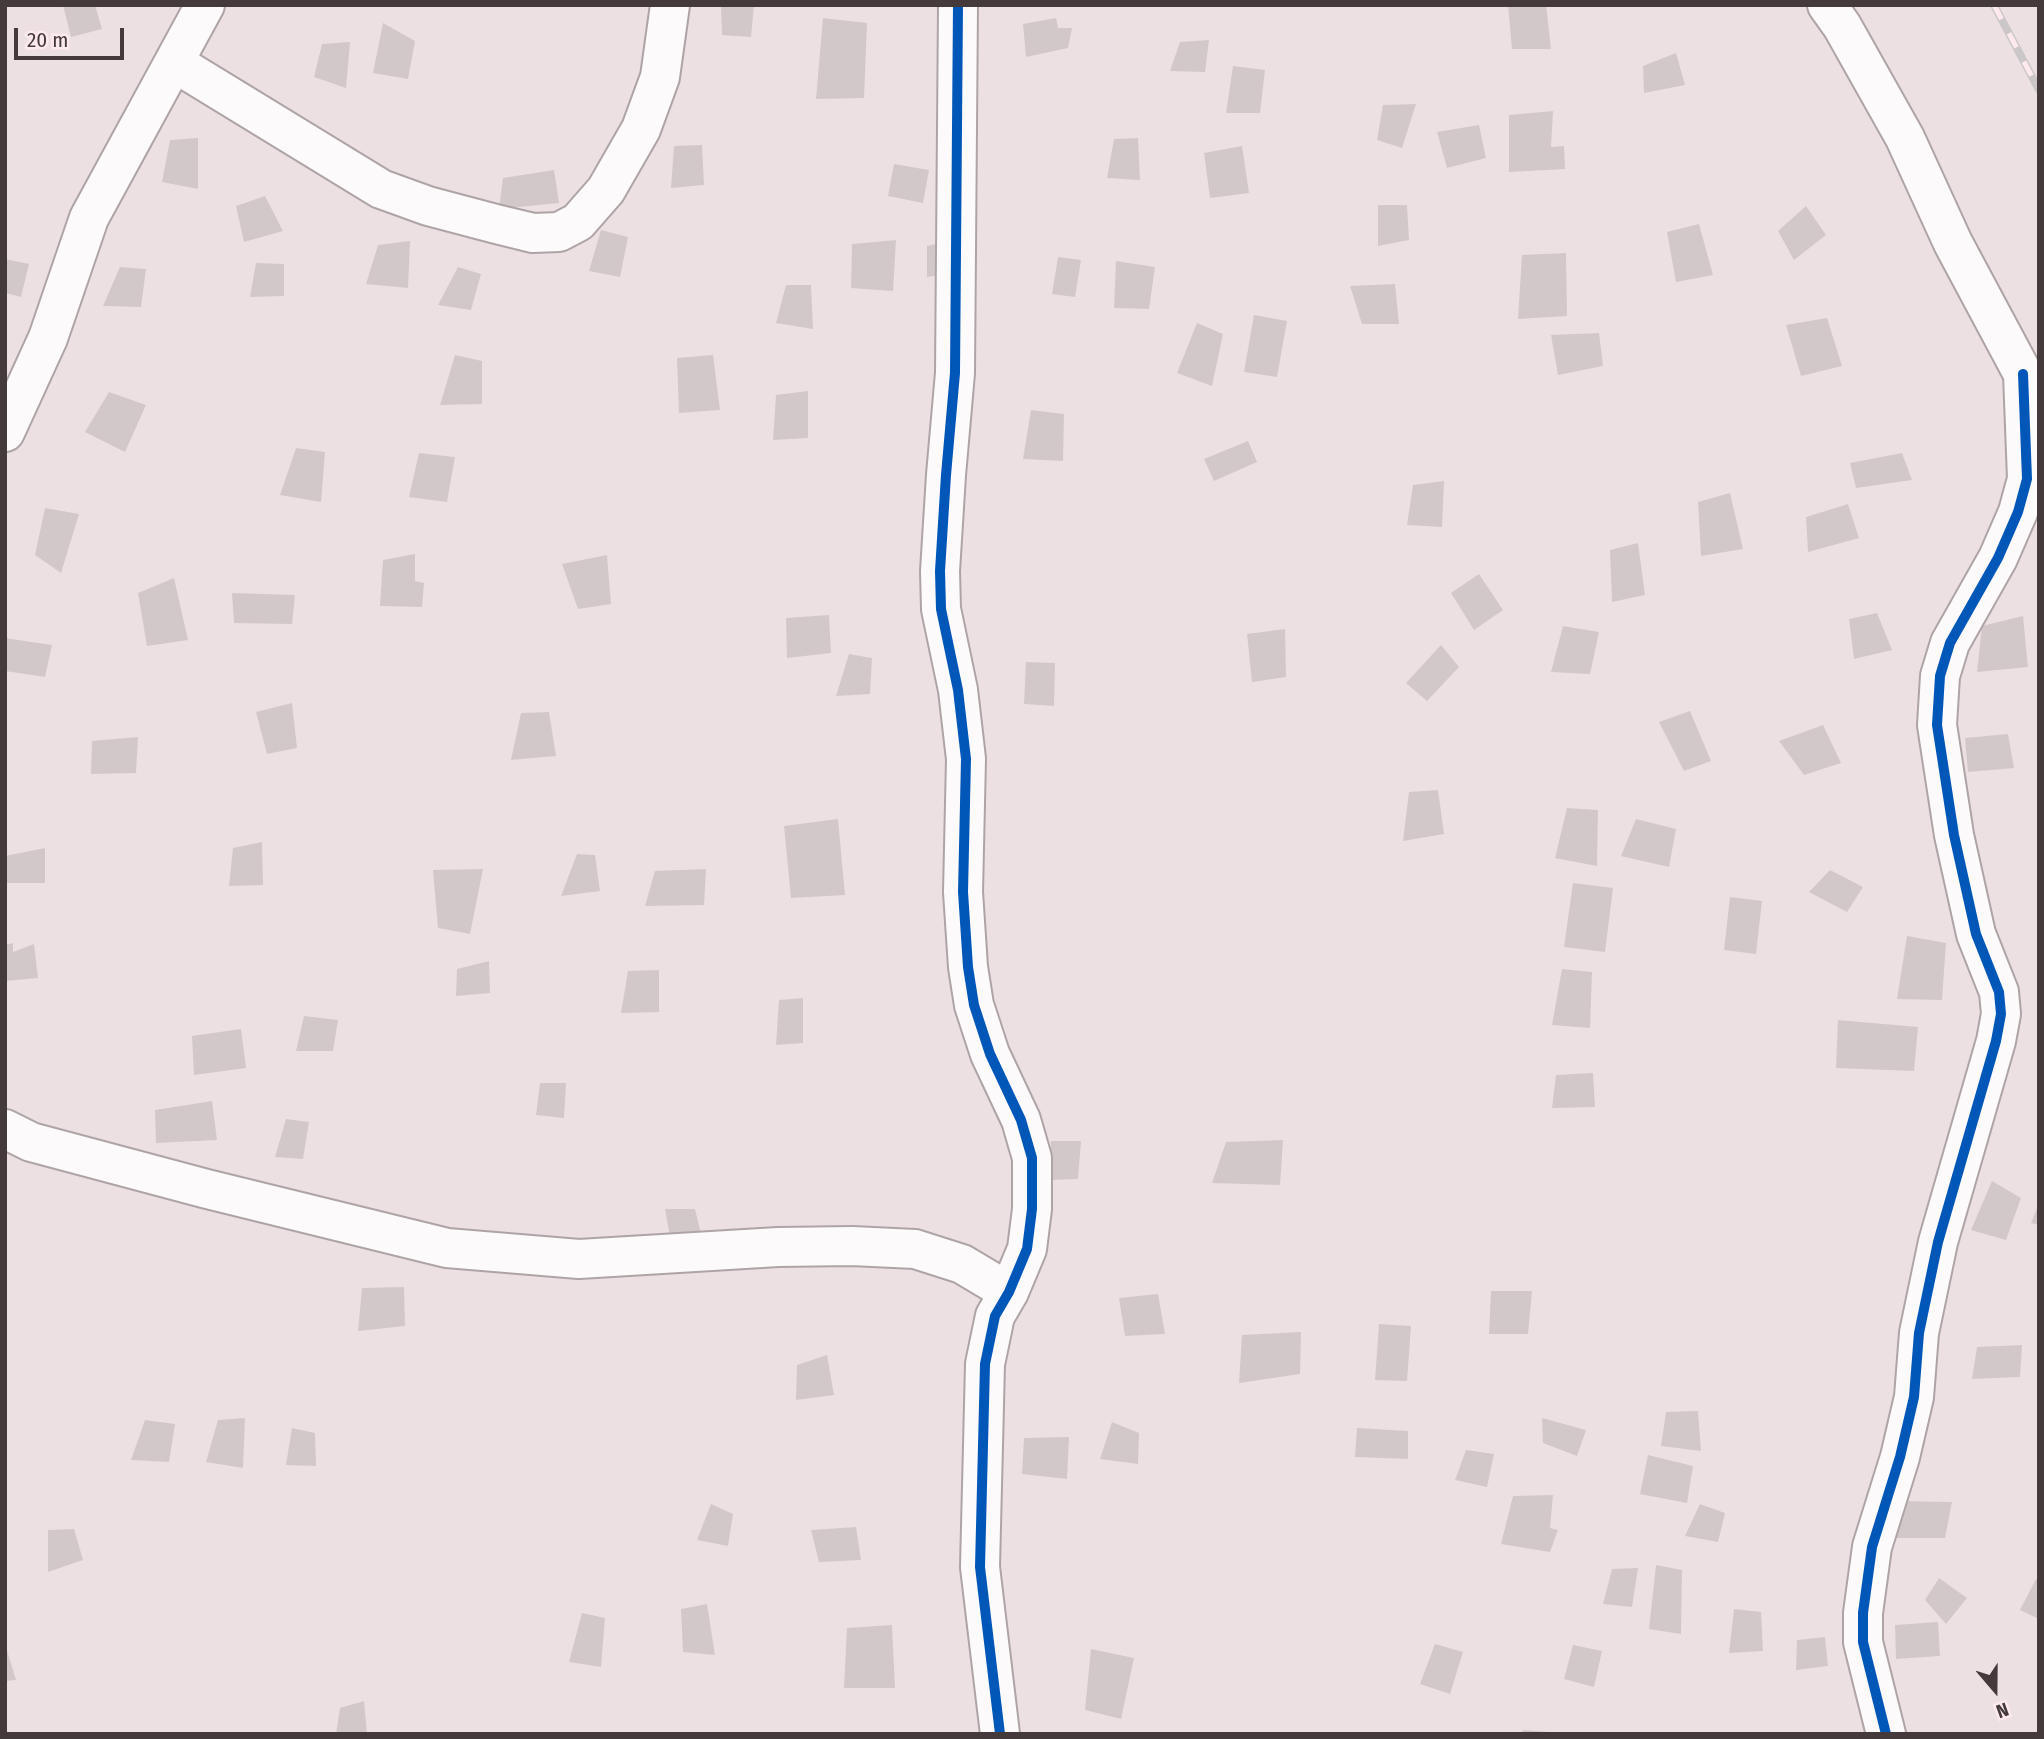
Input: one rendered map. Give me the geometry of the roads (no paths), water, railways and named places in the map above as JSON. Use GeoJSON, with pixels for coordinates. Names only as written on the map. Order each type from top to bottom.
{"type":"FeatureCollection","features":[{"type":"Feature","properties":{"kind":"street"},"geometry":{"type":"LineString","coordinates":[[5,432],[48,338],[89,218],[205,5]]}},
{"type":"Feature","properties":{"kind":"street"},"geometry":{"type":"LineString","coordinates":[[175,63],[381,189],[428,206],[533,233],[559,232],[578,222],[606,190],[641,129],[660,77],[670,5]]}},
{"type":"Feature","properties":{"kind":"street"},"geometry":{"type":"LineString","coordinates":[[958,5],[956,373],[946,475],[941,597],[958,690],[966,759],[964,892],[968,967],[974,1005],[990,1054],[1021,1120],[1032,1158],[1032,1209],[1027,1249],[1009,1292],[995,1316],[985,1364],[979,1567],[1000,1734]]}},
{"type":"Feature","properties":{"kind":"street"},"geometry":{"type":"LineString","coordinates":[[1827,5],[1842,26],[1905,138],[1954,243],[2031,385],[2027,479],[2018,512],[1998,558],[1950,643],[1940,676],[1937,725],[1954,835],[1976,934],[1999,992],[2001,1014],[1996,1041],[1938,1242],[1919,1333],[1914,1397],[1900,1457],[1872,1547],[1863,1613],[1863,1642],[1886,1734]]}},
{"type":"Feature","properties":{"kind":"street"},"geometry":{"type":"LineString","coordinates":[[5,1129],[31,1142],[206,1189],[447,1248],[579,1259],[778,1247],[915,1249],[962,1264],[1009,1292]]}},
{"type":"Feature","properties":{"kind":"railway"},"geometry":{"type":"LineString","coordinates":[[1994,5],[2039,90]]}}]}
